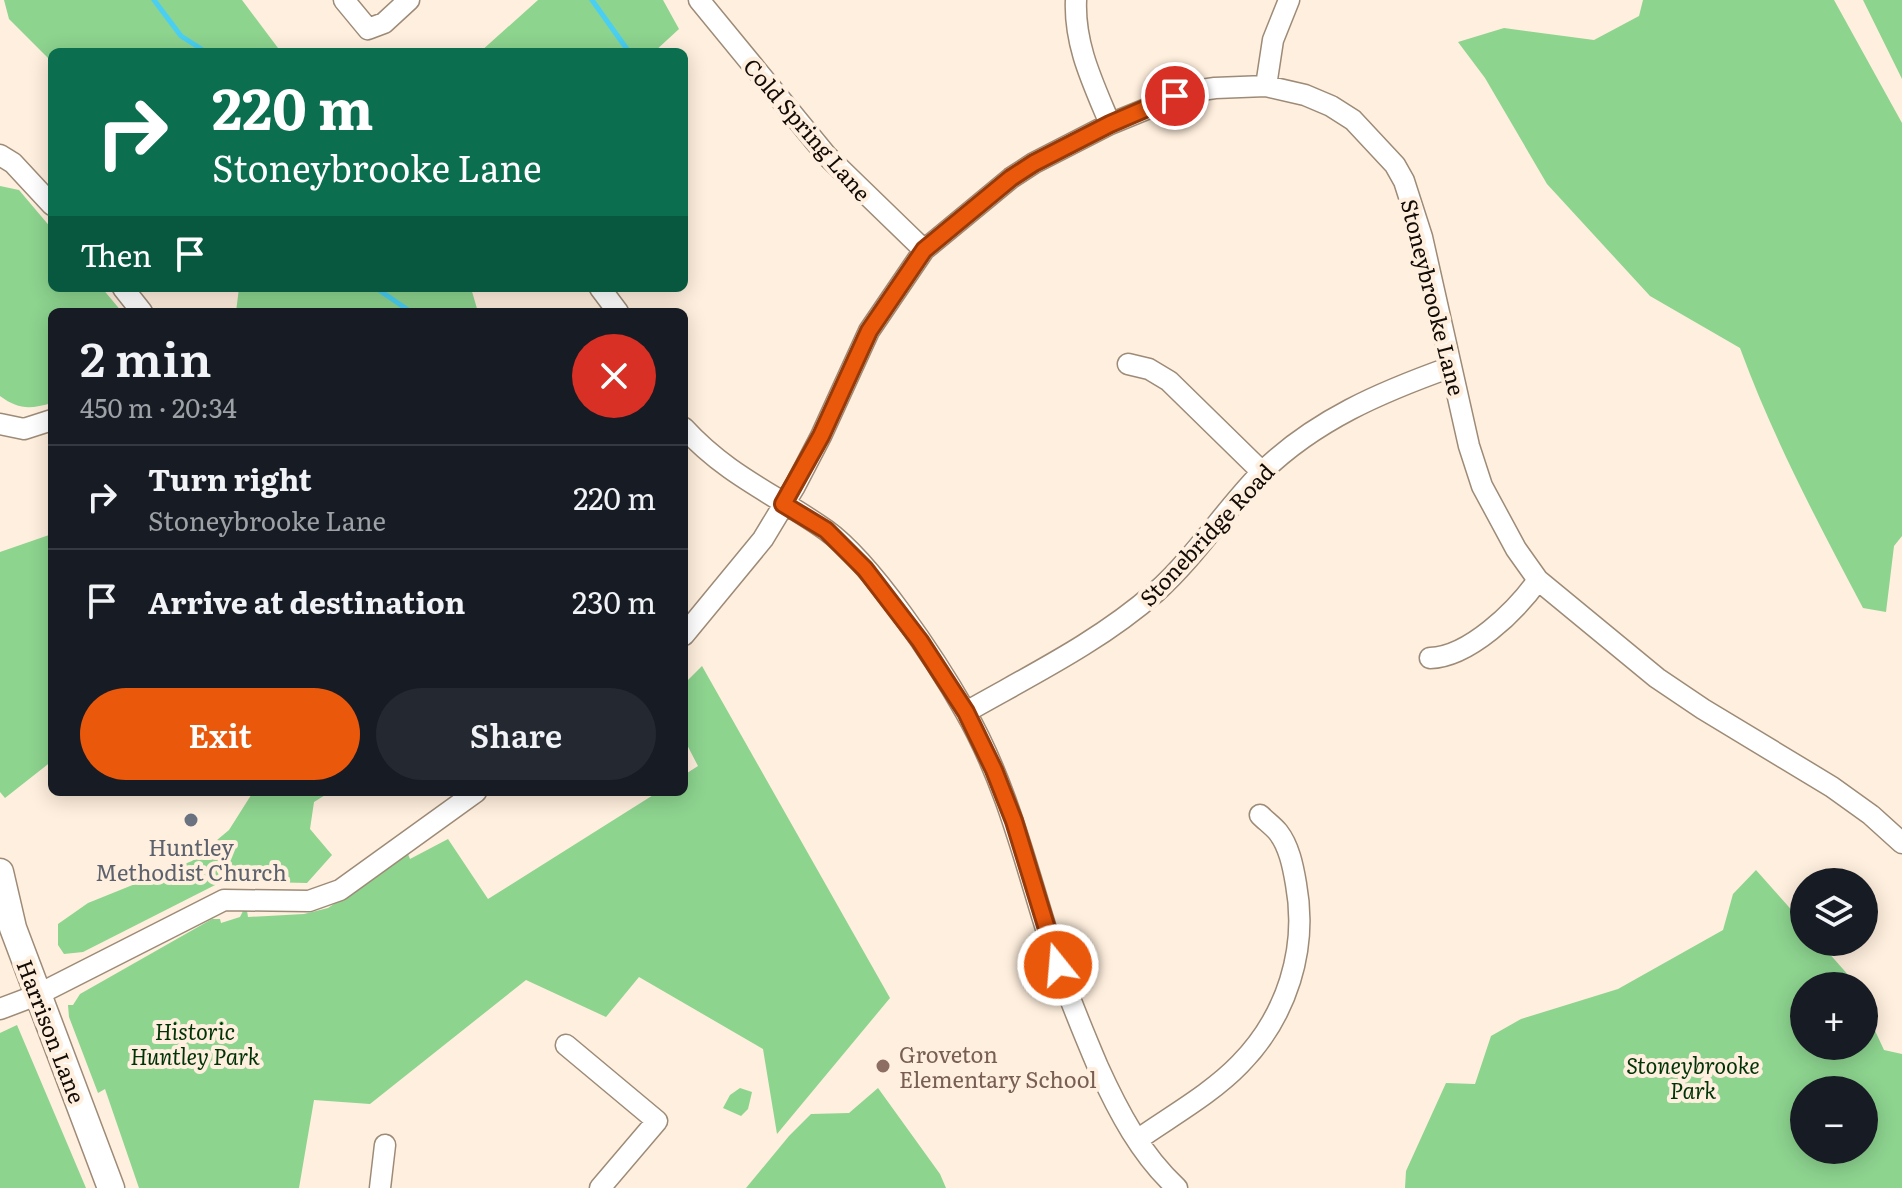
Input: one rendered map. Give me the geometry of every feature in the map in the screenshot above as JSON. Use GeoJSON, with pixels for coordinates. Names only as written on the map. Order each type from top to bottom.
{"type":"FeatureCollection","features":[{"type":"Feature","properties":{"kind":"street"},"geometry":{"type":"LineString","coordinates":[[344,0],[368,29],[384,23],[409,0]]}},
{"type":"Feature","properties":{"kind":"street","name":"Cold Spring Lane"},"geometry":{"type":"LineString","coordinates":[[699,0],[827,156],[924,250]]}},
{"type":"Feature","properties":{"kind":"street"},"geometry":{"type":"LineString","coordinates":[[1076,0],[1077,29],[1083,59],[1110,124]]}},
{"type":"Feature","properties":{"kind":"street"},"geometry":{"type":"LineString","coordinates":[[1266,86],[1273,40],[1289,0]]}},
{"type":"Feature","properties":{"kind":"street","name":"Stoneybrooke Lane"},"geometry":{"type":"LineString","coordinates":[[688,630],[763,539],[821,436],[869,331],[924,250],[1011,178],[1110,124],[1188,92],[1266,86],[1305,95],[1331,106],[1353,120],[1395,165],[1412,200],[1469,446],[1482,486],[1509,537],[1538,580],[1587,624],[1657,678],[1832,787],[1871,815],[1902,843]]}},
{"type":"Feature","properties":{"kind":"street"},"geometry":{"type":"LineString","coordinates":[[0,155],[13,163],[48,201]]}},
{"type":"Feature","properties":{"kind":"street"},"geometry":{"type":"LineString","coordinates":[[126,292],[139,308]]}},
{"type":"Feature","properties":{"kind":"street"},"geometry":{"type":"LineString","coordinates":[[1128,364],[1149,369],[1169,381],[1262,472]]}},
{"type":"Feature","properties":{"kind":"street","name":"Stonebridge Road"},"geometry":{"type":"LineString","coordinates":[[966,712],[1084,646],[1138,607],[1183,565],[1262,472],[1315,429],[1385,391],[1451,367]]}},
{"type":"Feature","properties":{"kind":"street"},"geometry":{"type":"LineString","coordinates":[[0,424],[24,429],[48,421]]}},
{"type":"Feature","properties":{"kind":"street"},"geometry":{"type":"LineString","coordinates":[[688,432],[716,460],[826,530],[857,560],[920,641],[966,712],[1014,821],[1058,965],[1114,1104],[1162,1174],[1177,1188]]}},
{"type":"Feature","properties":{"kind":"street"},"geometry":{"type":"LineString","coordinates":[[1430,658],[1445,657],[1477,640],[1525,599],[1538,580]]}},
{"type":"Feature","properties":{"kind":"street"},"geometry":{"type":"LineString","coordinates":[[0,1009],[37,995],[224,900],[309,901],[340,890],[470,796]]}},
{"type":"Feature","properties":{"kind":"street"},"geometry":{"type":"LineString","coordinates":[[1137,1140],[1231,1073],[1262,1038],[1281,1005],[1299,947],[1300,904],[1289,852],[1279,833],[1260,815]]}},
{"type":"Feature","properties":{"kind":"street","name":"Harrison Lane"},"geometry":{"type":"LineString","coordinates":[[0,872],[13,928],[111,1188]]}},
{"type":"Feature","properties":{"kind":"street"},"geometry":{"type":"LineString","coordinates":[[566,1045],[657,1121],[600,1188]]}},
{"type":"Feature","properties":{"kind":"street"},"geometry":{"type":"LineString","coordinates":[[380,1188],[385,1145]]}},
{"type":"Feature","properties":{"kind":"green space"},"geometry":{"type":"Polygon","coordinates":[[[4,0],[242,0],[278,48],[48,48],[48,58],[9,19],[4,0]]]}},
{"type":"Feature","properties":{"kind":"green space"},"geometry":{"type":"Polygon","coordinates":[[[538,0],[663,0],[679,29],[658,48],[484,48],[538,0]]]}},
{"type":"Feature","properties":{"kind":"green space"},"geometry":{"type":"Polygon","coordinates":[[[1643,0],[1834,0],[1902,123],[1902,536],[1894,546],[1886,612],[1863,608],[1782,447],[1740,348],[1650,296],[1547,184],[1485,78],[1458,42],[1504,28],[1594,40],[1639,16],[1643,0]]]}},
{"type":"Feature","properties":{"kind":"green space"},"geometry":{"type":"Polygon","coordinates":[[[1863,0],[1902,0],[1902,79],[1863,0]]]}},
{"type":"Feature","properties":{"kind":"green space"},"geometry":{"type":"Polygon","coordinates":[[[0,186],[19,190],[48,224],[48,292],[105,292],[119,308],[48,308],[48,404],[25,407],[0,396],[0,186]]]}},
{"type":"Feature","properties":{"kind":"green space"},"geometry":{"type":"Polygon","coordinates":[[[238,292],[472,292],[477,308],[236,308],[238,292]]]}},
{"type":"Feature","properties":{"kind":"green space"},"geometry":{"type":"Polygon","coordinates":[[[48,535],[48,764],[5,798],[0,792],[0,552],[48,535]]]}},
{"type":"Feature","properties":{"kind":"green space","name":"Historic Huntley Park"},"geometry":{"type":"Polygon","coordinates":[[[702,666],[890,998],[777,1134],[763,1049],[639,977],[606,1017],[526,980],[370,1104],[314,1100],[299,1188],[139,1188],[105,1089],[98,1093],[69,1017],[68,1005],[73,1005],[80,994],[212,919],[220,919],[221,923],[240,917],[244,909],[248,917],[304,914],[328,908],[408,854],[410,859],[448,839],[488,899],[652,796],[688,796],[688,772],[698,766],[688,747],[688,680],[702,666]]]}},
{"type":"Feature","properties":{"kind":"green space"},"geometry":{"type":"Polygon","coordinates":[[[250,796],[324,796],[314,802],[310,829],[332,855],[307,883],[223,881],[83,952],[64,954],[58,945],[58,924],[88,903],[192,861],[229,830],[250,796]]]}},
{"type":"Feature","properties":{"kind":"green space","name":"Stoneybrooke Park"},"geometry":{"type":"Polygon","coordinates":[[[1756,870],[1790,908],[1790,956],[1831,956],[1846,972],[1790,972],[1790,1060],[1878,1060],[1878,1037],[1884,1050],[1902,1054],[1902,1188],[1405,1188],[1406,1171],[1446,1083],[1475,1084],[1491,1036],[1521,1019],[1618,989],[1723,930],[1733,894],[1756,870]]]}},
{"type":"Feature","properties":{"kind":"green space"},"geometry":{"type":"Polygon","coordinates":[[[17,1025],[86,1188],[0,1188],[0,1033],[17,1025]]]}},
{"type":"Feature","properties":{"kind":"green space"},"geometry":{"type":"Polygon","coordinates":[[[740,1088],[752,1092],[748,1109],[741,1116],[723,1108],[730,1095],[740,1088]]]}},
{"type":"Feature","properties":{"kind":"green space"},"geometry":{"type":"Polygon","coordinates":[[[878,1088],[940,1174],[946,1188],[746,1188],[811,1114],[849,1113],[878,1088]]]}},
{"type":"Feature","properties":{"kind":"waterway"},"geometry":{"type":"LineString","coordinates":[[154,0],[181,36],[200,48]]}},
{"type":"Feature","properties":{"kind":"waterway"},"geometry":{"type":"LineString","coordinates":[[592,0],[626,48]]}},
{"type":"Feature","properties":{"kind":"waterway"},"geometry":{"type":"LineString","coordinates":[[382,292],[405,308]]}},
{"type":"Feature","properties":{"kind":"place","name":"Huntley Methodist Church"},"geometry":{"type":"Point","coordinates":[191,820]}},
{"type":"Feature","properties":{"kind":"place","name":"Groveton Elementary School"},"geometry":{"type":"Point","coordinates":[883,1066]}},
{"type":"Feature","properties":{"kind":"route"},"geometry":{"type":"LineString","coordinates":[[1058,965],[1014,821],[966,712],[920,641],[865,569],[826,530],[783,504],[821,436],[869,331],[924,250],[1011,178],[1034,163],[1110,124],[1175,96]]}}]}
